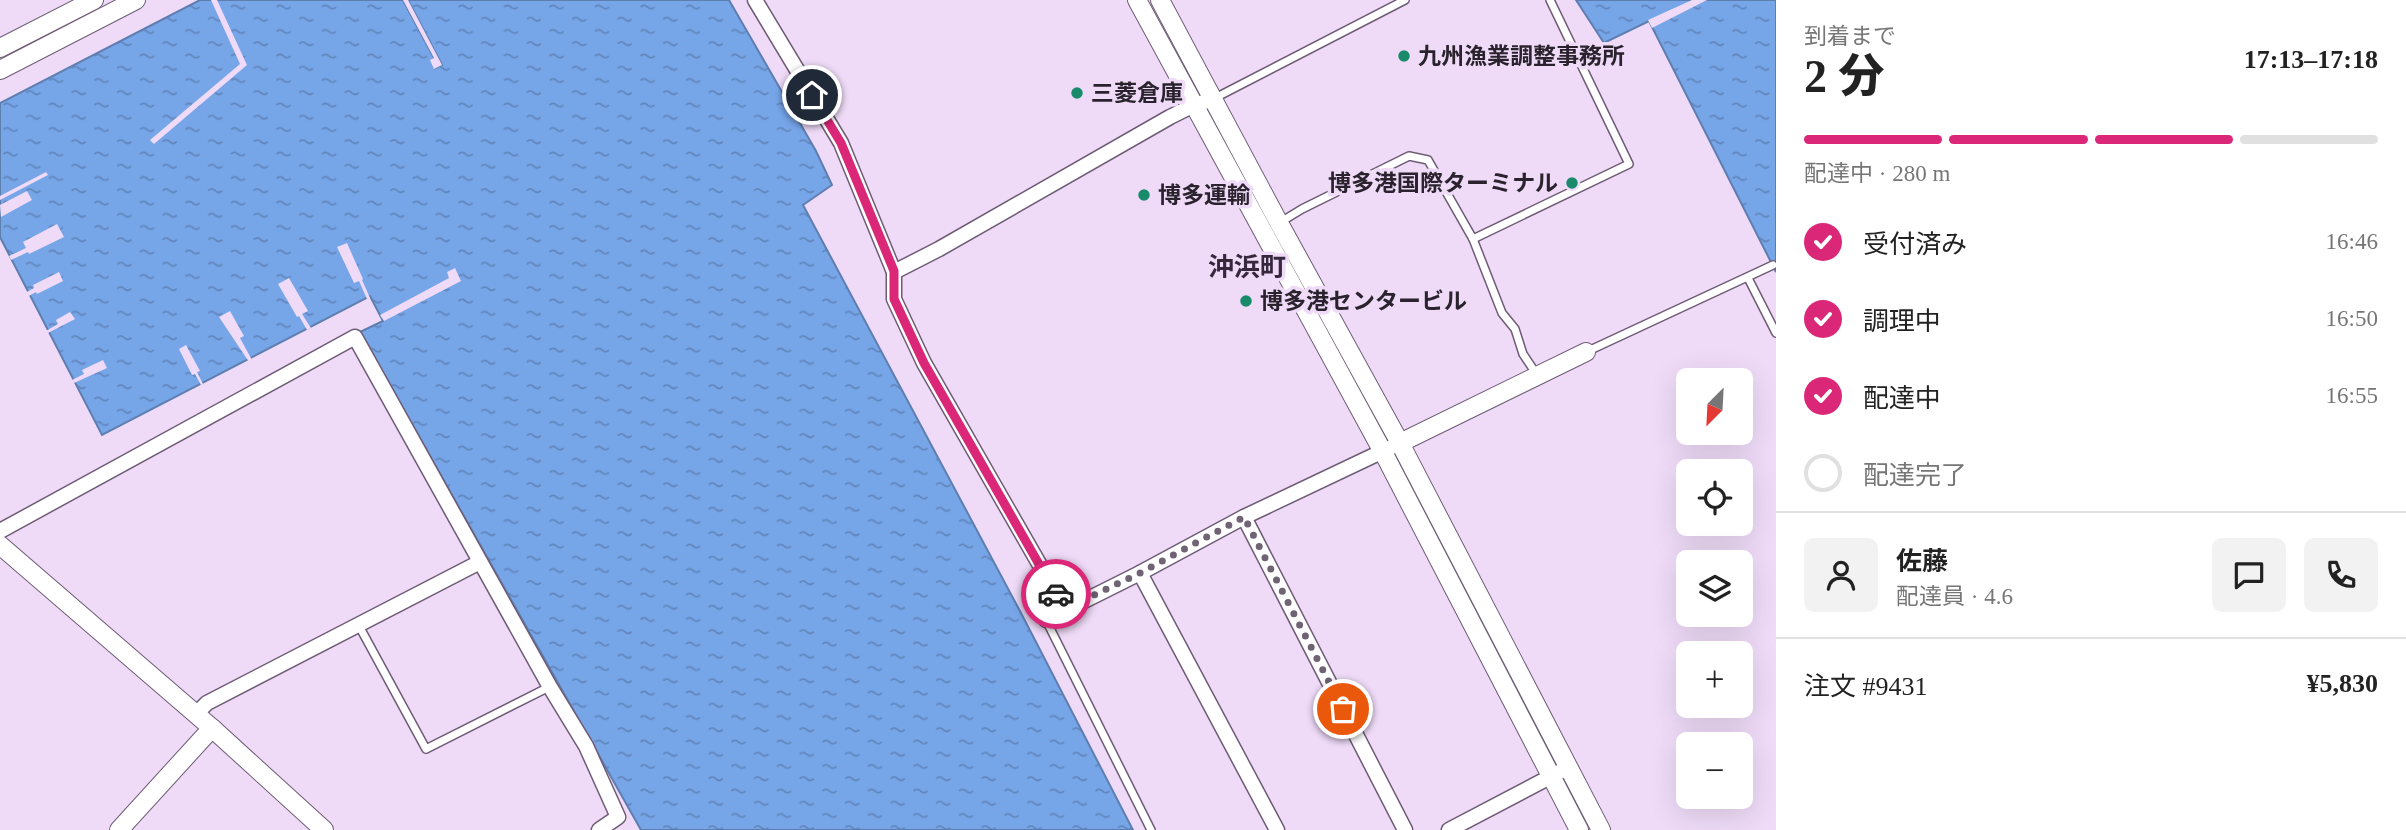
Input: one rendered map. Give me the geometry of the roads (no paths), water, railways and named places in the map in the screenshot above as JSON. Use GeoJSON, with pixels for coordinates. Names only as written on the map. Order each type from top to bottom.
{"type":"FeatureCollection","features":[{"type":"Feature","properties":{"kind":"street"},"geometry":{"type":"LineString","coordinates":[[0,48],[94,0]]}},
{"type":"Feature","properties":{"kind":"street"},"geometry":{"type":"LineString","coordinates":[[0,70],[136,0]]}},
{"type":"Feature","properties":{"kind":"street"},"geometry":{"type":"LineString","coordinates":[[755,0],[841,143],[894,271],[894,299],[924,363],[1065,609]]}},
{"type":"Feature","properties":{"kind":"street"},"geometry":{"type":"LineString","coordinates":[[1137,0],[1383,452],[1579,830]]}},
{"type":"Feature","properties":{"kind":"street"},"geometry":{"type":"LineString","coordinates":[[1160,0],[1400,443],[1601,830]]}},
{"type":"Feature","properties":{"kind":"street"},"geometry":{"type":"LineString","coordinates":[[894,271],[951,242],[1194,105],[1214,99]]}},
{"type":"Feature","properties":{"kind":"street"},"geometry":{"type":"LineString","coordinates":[[0,531],[355,337],[550,687],[586,746],[618,817],[599,830]]}},
{"type":"Feature","properties":{"kind":"street"},"geometry":{"type":"LineString","coordinates":[[1046,620],[1244,517],[1586,352]]}},
{"type":"Feature","properties":{"kind":"street"},"geometry":{"type":"LineString","coordinates":[[1244,517],[1405,830]]}},
{"type":"Feature","properties":{"kind":"street"},"geometry":{"type":"LineString","coordinates":[[0,545],[212,728],[324,830]]}},
{"type":"Feature","properties":{"kind":"street"},"geometry":{"type":"LineString","coordinates":[[196,714],[207,703],[480,562]]}},
{"type":"Feature","properties":{"kind":"street"},"geometry":{"type":"LineString","coordinates":[[1140,573],[1277,830]]}},
{"type":"Feature","properties":{"kind":"street"},"geometry":{"type":"LineString","coordinates":[[119,830],[212,728]]}},
{"type":"Feature","properties":{"kind":"street"},"geometry":{"type":"LineString","coordinates":[[1449,830],[1567,768]]}},
{"type":"Feature","properties":{"kind":"lane"},"geometry":{"type":"LineString","coordinates":[[1214,99],[1405,0]]}},
{"type":"Feature","properties":{"kind":"lane"},"geometry":{"type":"LineString","coordinates":[[1473,239],[1629,164],[1550,0]]}},
{"type":"Feature","properties":{"kind":"lane"},"geometry":{"type":"LineString","coordinates":[[1262,230],[1409,156],[1428,160],[1473,239],[1502,313],[1515,329],[1523,354],[1537,376]]}},
{"type":"Feature","properties":{"kind":"lane"},"geometry":{"type":"LineString","coordinates":[[1586,352],[1773,265]]}},
{"type":"Feature","properties":{"kind":"lane"},"geometry":{"type":"LineString","coordinates":[[1748,278],[1776,333]]}},
{"type":"Feature","properties":{"kind":"lane"},"geometry":{"type":"LineString","coordinates":[[1046,620],[1151,830]]}},
{"type":"Feature","properties":{"kind":"lane"},"geometry":{"type":"LineString","coordinates":[[358,624],[426,749],[550,687]]}},
{"type":"Feature","properties":{"kind":"water"},"geometry":{"type":"Polygon","coordinates":[[[200,0],[403,0],[434,58],[435,68],[442,65],[408,0],[729,0],[816,151],[832,185],[803,205],[1020,611],[1133,830],[641,830],[360,332],[383,321],[370,296],[102,435],[0,237],[0,103],[200,0]]]}},
{"type":"Feature","properties":{"kind":"water"},"geometry":{"type":"Polygon","coordinates":[[[1576,0],[1776,0],[1776,272],[1649,21],[1604,43],[1576,0]]]}},
{"type":"Feature","properties":{"kind":"place","name":"九州漁業調整事務所"},"geometry":{"type":"Point","coordinates":[1404,56]}},
{"type":"Feature","properties":{"kind":"place","name":"三菱倉庫"},"geometry":{"type":"Point","coordinates":[1077,93]}},
{"type":"Feature","properties":{"kind":"place","name":"博多港国際ターミナル"},"geometry":{"type":"Point","coordinates":[1572,183]}},
{"type":"Feature","properties":{"kind":"place","name":"博多運輸"},"geometry":{"type":"Point","coordinates":[1144,195]}},
{"type":"Feature","properties":{"kind":"place","name":"博多港センタービル"},"geometry":{"type":"Point","coordinates":[1246,301]}},
{"type":"Feature","properties":{"kind":"district","name":"沖浜町"},"geometry":{"type":"Point","coordinates":[1247,267]}}]}
